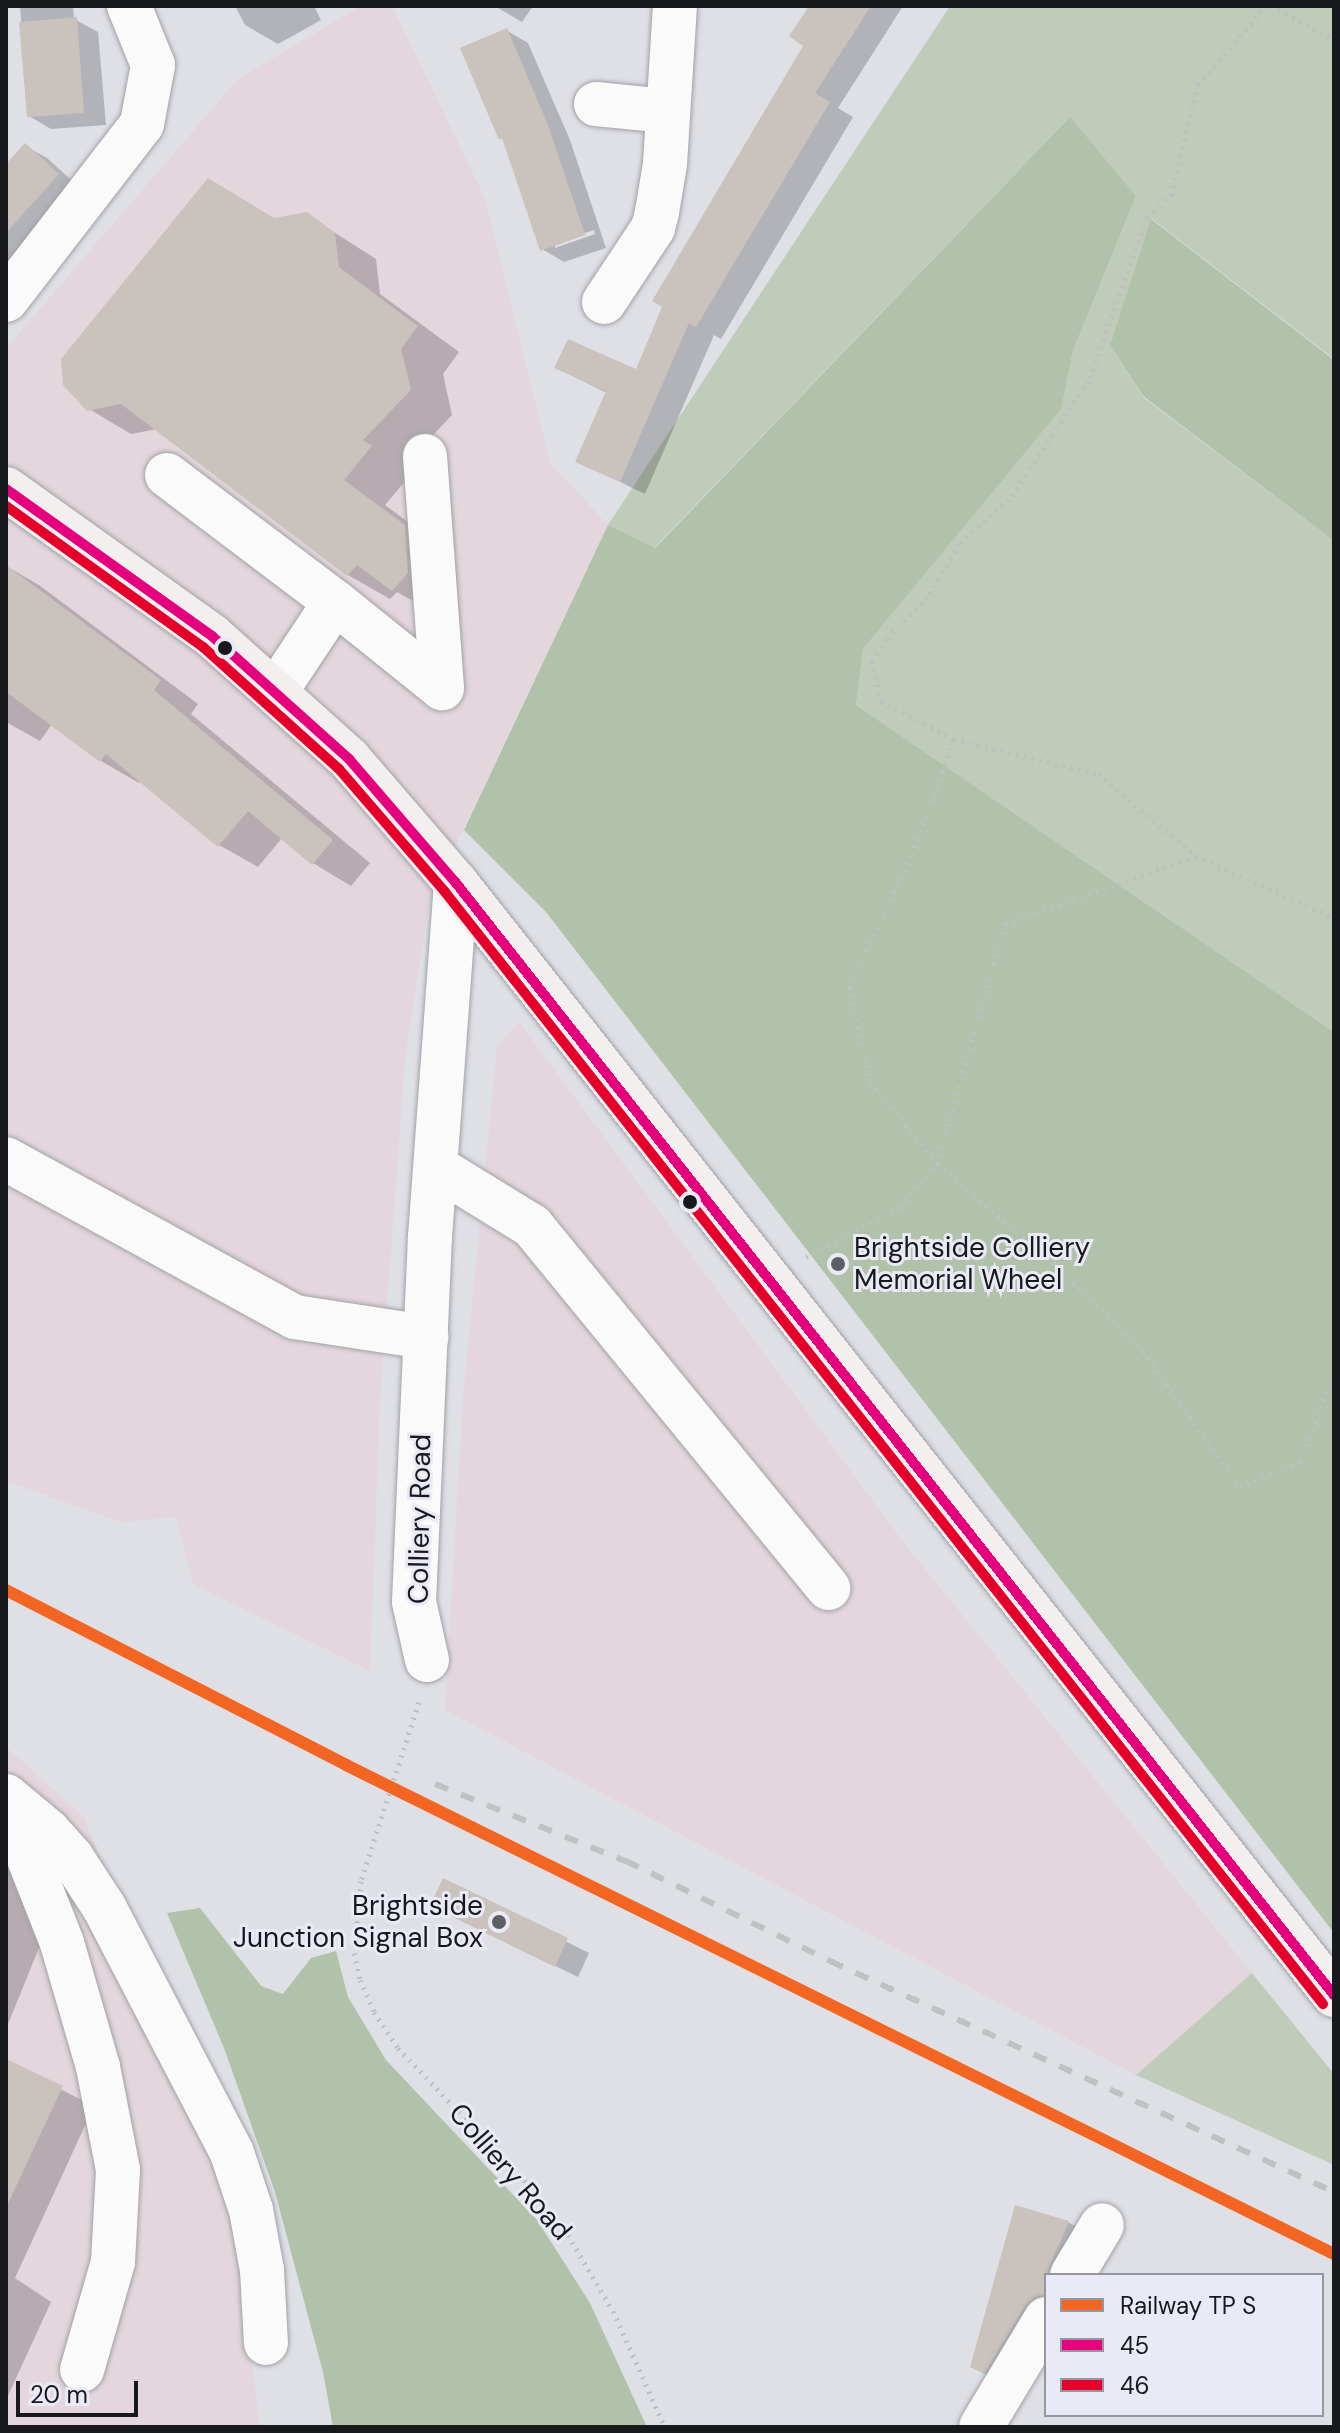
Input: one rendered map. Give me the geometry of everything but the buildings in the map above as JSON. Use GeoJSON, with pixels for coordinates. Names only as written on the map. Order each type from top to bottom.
{"type":"FeatureCollection","features":[{"type":"Feature","properties":{"kind":"main road"},"geometry":{"type":"LineString","coordinates":[[6,489],[212,636],[349,759],[456,883],[1334,1995]]}},
{"type":"Feature","properties":{"kind":"street"},"geometry":{"type":"LineString","coordinates":[[6,300],[142,124],[153,65],[129,6]]}},
{"type":"Feature","properties":{"kind":"street"},"geometry":{"type":"LineString","coordinates":[[604,302],[653,228],[665,164],[675,6]]}},
{"type":"Feature","properties":{"kind":"street"},"geometry":{"type":"LineString","coordinates":[[596,104],[666,111]]}},
{"type":"Feature","properties":{"kind":"street"},"geometry":{"type":"LineString","coordinates":[[167,475],[335,602],[442,688],[425,456]]}},
{"type":"Feature","properties":{"kind":"street"},"geometry":{"type":"LineString","coordinates":[[276,691],[335,602]]}},
{"type":"Feature","properties":{"kind":"street","name":"Colliery Road"},"geometry":{"type":"LineString","coordinates":[[427,1660],[414,1602],[426,1337],[456,883]]}},
{"type":"Feature","properties":{"kind":"street"},"geometry":{"type":"LineString","coordinates":[[6,1159],[295,1317],[426,1337]]}},
{"type":"Feature","properties":{"kind":"street"},"geometry":{"type":"LineString","coordinates":[[436,1167],[532,1226],[828,1588]]}},
{"type":"Feature","properties":{"kind":"street"},"geometry":{"type":"LineString","coordinates":[[6,1796],[64,1849],[104,1907],[232,2153],[251,2210],[262,2270],[266,2343]]}},
{"type":"Feature","properties":{"kind":"street"},"geometry":{"type":"LineString","coordinates":[[6,1810],[14,1821],[62,1943],[98,2067],[118,2170],[113,2262],[82,2370]]}},
{"type":"Feature","properties":{"kind":"street"},"geometry":{"type":"LineString","coordinates":[[1073,2273],[1102,2225]]}},
{"type":"Feature","properties":{"kind":"street"},"geometry":{"type":"LineString","coordinates":[[981,2427],[1044,2322]]}},
{"type":"Feature","properties":{"kind":"path"},"geometry":{"type":"LineString","coordinates":[[1334,40],[1269,6],[1198,85],[1171,195],[1147,217],[1090,378],[1012,496],[960,543],[930,594],[887,638],[872,661],[881,702],[954,739],[1098,774],[1196,856],[1334,918]]}},
{"type":"Feature","properties":{"kind":"path"},"geometry":{"type":"LineString","coordinates":[[954,739],[912,855],[849,987],[871,1083],[937,1164],[1056,1265],[1143,1351],[1240,1487],[1301,1461],[1334,1372]]}},
{"type":"Feature","properties":{"kind":"path"},"geometry":{"type":"LineString","coordinates":[[767,1278],[901,1207],[937,1164],[1005,924],[1196,856]]}},
{"type":"Feature","properties":{"kind":"path","name":"Colliery Road"},"geometry":{"type":"LineString","coordinates":[[427,1660],[426,1681],[361,1881],[354,1953],[360,1980],[374,2012],[398,2048],[524,2180],[568,2235],[613,2311],[665,2427]]}},
{"type":"Feature","properties":{"kind":"shaded area"},"geometry":{"type":"Polygon","coordinates":[[[361,6],[392,6],[485,198],[550,463],[608,525],[429,901],[405,1059],[380,1400],[370,1671],[193,1584],[176,1517],[121,1522],[6,1481],[6,348],[238,79],[361,6]]]}},
{"type":"Feature","properties":{"kind":"shaded area"},"geometry":{"type":"Polygon","coordinates":[[[519,1022],[904,1543],[1252,1973],[1136,2075],[445,1710],[463,1398],[497,1046],[519,1022]]]}},
{"type":"Feature","properties":{"kind":"shaded area"},"geometry":{"type":"Polygon","coordinates":[[[6,1747],[84,1817],[230,2185],[260,2427],[6,2427],[6,1747]]]}},
{"type":"Feature","properties":{"kind":"green space"},"geometry":{"type":"Polygon","coordinates":[[[950,6],[1334,6],[1334,359],[1152,219],[1110,345],[1143,397],[1334,541],[1334,1032],[856,705],[863,649],[1061,408],[1073,351],[1136,196],[1069,118],[654,548],[608,525],[950,6]]]}},
{"type":"Feature","properties":{"kind":"green space"},"geometry":{"type":"Polygon","coordinates":[[[1070,117],[1136,196],[1073,351],[1061,409],[863,649],[856,705],[1334,1032],[1334,1933],[546,912],[464,830],[608,525],[655,548],[1070,117]]]}},
{"type":"Feature","properties":{"kind":"green space"},"geometry":{"type":"Polygon","coordinates":[[[1151,219],[1334,360],[1334,541],[1143,396],[1110,345],[1151,219]]]}},
{"type":"Feature","properties":{"kind":"green space"},"geometry":{"type":"Polygon","coordinates":[[[200,1908],[261,1986],[283,1994],[311,1958],[336,1951],[348,1997],[386,2060],[537,2220],[590,2303],[647,2427],[333,2427],[323,2372],[275,2192],[224,2048],[167,1913],[200,1908]]]}},
{"type":"Feature","properties":{"kind":"green space"},"geometry":{"type":"Polygon","coordinates":[[[1252,1973],[1334,2074],[1334,2165],[1136,2075],[1252,1973]]]}},
{"type":"Feature","properties":{"kind":"railway"},"geometry":{"type":"LineString","coordinates":[[435,1784],[626,1861],[830,1961],[1334,2192]]}},
{"type":"Feature","properties":{"kind":"transit line","name":"45"},"geometry":{"type":"LineString","coordinates":[[6,489],[212,636],[349,759],[456,883],[1334,1995]]}},
{"type":"Feature","properties":{"kind":"transit line","name":"46"},"geometry":{"type":"LineString","coordinates":[[6,506],[203,647],[339,769],[445,892],[1323,2004]]}},
{"type":"Feature","properties":{"kind":"transit line"},"geometry":{"type":"LineString","coordinates":[[6,1590],[346,1765],[1334,2254]]}},
{"type":"Feature","properties":{"kind":"place","name":"Brightside Colliery Memorial Wheel"},"geometry":{"type":"Point","coordinates":[838,1264]}},
{"type":"Feature","properties":{"kind":"place","name":"Brightside Junction Signal Box"},"geometry":{"type":"Point","coordinates":[499,1922]}}]}
